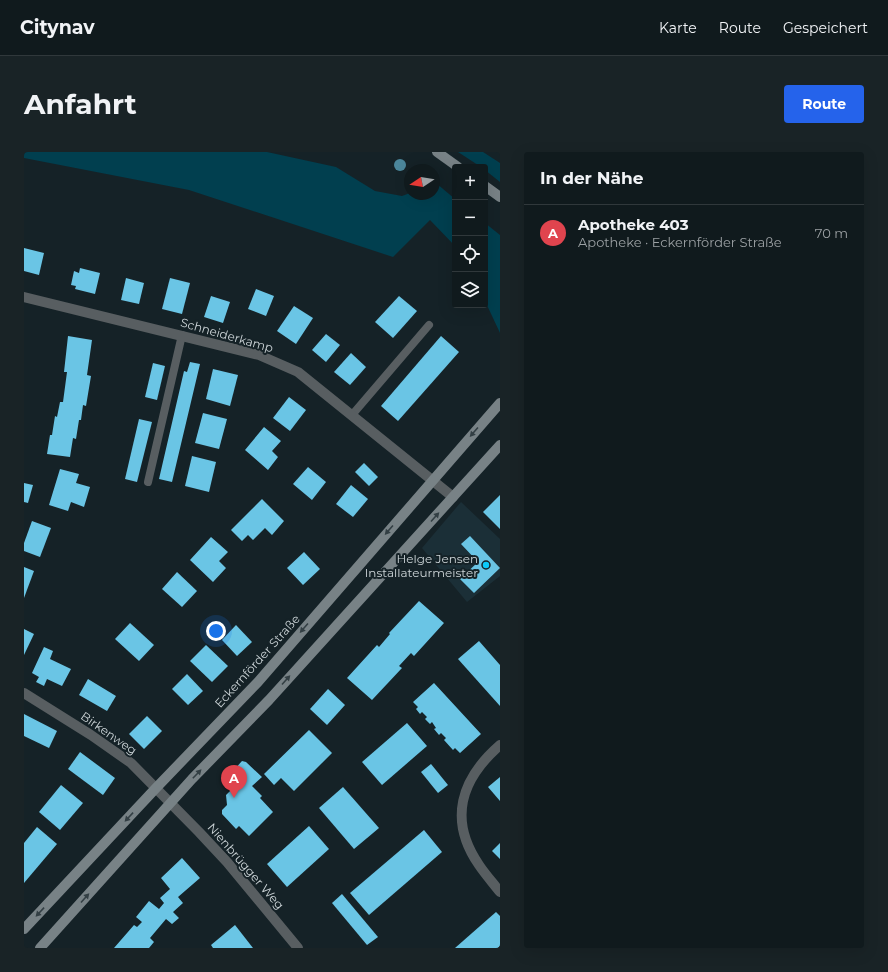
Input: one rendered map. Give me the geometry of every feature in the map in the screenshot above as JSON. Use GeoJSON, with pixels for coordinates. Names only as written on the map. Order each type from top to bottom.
{"type":"FeatureCollection","features":[{"type":"Feature","properties":{"kind":"street"},"geometry":{"type":"LineString","coordinates":[[437,152],[454,164]]}},
{"type":"Feature","properties":{"kind":"street"},"geometry":{"type":"LineString","coordinates":[[488,188],[500,197]]}},
{"type":"Feature","properties":{"kind":"street","name":"Schneiderkamp"},"geometry":{"type":"LineString","coordinates":[[24,297],[259,355],[298,372],[453,497]]}},
{"type":"Feature","properties":{"kind":"street","name":"Eckernförder Straße"},"geometry":{"type":"LineString","coordinates":[[24,929],[258,682],[500,403]]}},
{"type":"Feature","properties":{"kind":"street"},"geometry":{"type":"LineString","coordinates":[[40,948],[192,779],[269,700],[500,445]]}},
{"type":"Feature","properties":{"kind":"street","name":"Birkenweg"},"geometry":{"type":"LineString","coordinates":[[24,692],[91,735],[131,763],[171,804]]}},
{"type":"Feature","properties":{"kind":"street"},"geometry":{"type":"LineString","coordinates":[[500,746],[478,767],[469,783],[462,802],[462,817],[465,838],[478,864],[500,892]]}},
{"type":"Feature","properties":{"kind":"street","name":"Nienbrügger Weg"},"geometry":{"type":"LineString","coordinates":[[171,804],[227,862],[298,948]]}},
{"type":"Feature","properties":{"kind":"lane"},"geometry":{"type":"LineString","coordinates":[[352,415],[429,325]]}},
{"type":"Feature","properties":{"kind":"lane"},"geometry":{"type":"LineString","coordinates":[[148,482],[182,335]]}},
{"type":"Feature","properties":{"kind":"shaded area"},"geometry":{"type":"Polygon","coordinates":[[[24,152],[267,152],[336,167],[375,191],[404,195],[404,200],[440,200],[440,186],[452,196],[452,243],[430,220],[393,257],[189,190],[24,158],[24,152]]]}},
{"type":"Feature","properties":{"kind":"shaded area"},"geometry":{"type":"Polygon","coordinates":[[[458,152],[483,152],[500,163],[500,182],[488,172],[488,164],[476,164],[458,152]]]}},
{"type":"Feature","properties":{"kind":"shaded area"},"geometry":{"type":"Polygon","coordinates":[[[488,225],[500,235],[500,333],[488,307],[488,225]]]}},
{"type":"Feature","properties":{"kind":"shaded area"},"geometry":{"type":"Polygon","coordinates":[[[461,502],[500,539],[500,576],[467,602],[422,548],[461,502]]]}},
{"type":"Feature","properties":{"kind":"building"},"geometry":{"type":"Polygon","coordinates":[[[24,248],[44,253],[39,275],[24,271],[24,248]]]}},
{"type":"Feature","properties":{"kind":"building"},"geometry":{"type":"Polygon","coordinates":[[[80,268],[100,273],[95,294],[75,289],[76,286],[71,285],[74,271],[79,273],[80,268]]]}},
{"type":"Feature","properties":{"kind":"building"},"geometry":{"type":"Polygon","coordinates":[[[126,278],[144,283],[139,304],[121,300],[126,278]]]}},
{"type":"Feature","properties":{"kind":"building"},"geometry":{"type":"Polygon","coordinates":[[[170,278],[190,283],[182,314],[162,309],[170,278]]]}},
{"type":"Feature","properties":{"kind":"building"},"geometry":{"type":"Polygon","coordinates":[[[256,289],[274,296],[266,316],[248,309],[256,289]]]}},
{"type":"Feature","properties":{"kind":"building"},"geometry":{"type":"Polygon","coordinates":[[[211,296],[230,302],[223,323],[204,317],[211,296]]]}},
{"type":"Feature","properties":{"kind":"building"},"geometry":{"type":"Polygon","coordinates":[[[399,296],[417,311],[393,338],[375,322],[399,296]]]}},
{"type":"Feature","properties":{"kind":"building"},"geometry":{"type":"Polygon","coordinates":[[[294,306],[313,318],[296,344],[277,331],[294,306]]]}},
{"type":"Feature","properties":{"kind":"building"},"geometry":{"type":"Polygon","coordinates":[[[326,334],[340,345],[326,362],[312,350],[326,334]]]}},
{"type":"Feature","properties":{"kind":"building"},"geometry":{"type":"Polygon","coordinates":[[[68,336],[92,340],[87,375],[91,376],[86,406],[83,405],[76,439],[73,438],[70,457],[47,454],[55,416],[57,417],[60,402],[63,402],[67,372],[64,372],[68,336]]]}},
{"type":"Feature","properties":{"kind":"building"},"geometry":{"type":"Polygon","coordinates":[[[441,336],[459,352],[398,421],[381,406],[441,336]]]}},
{"type":"Feature","properties":{"kind":"building"},"geometry":{"type":"Polygon","coordinates":[[[351,353],[366,367],[350,385],[334,372],[351,353]]]}},
{"type":"Feature","properties":{"kind":"building"},"geometry":{"type":"Polygon","coordinates":[[[190,362],[200,364],[172,482],[159,479],[184,371],[187,372],[190,362]]]}},
{"type":"Feature","properties":{"kind":"building"},"geometry":{"type":"Polygon","coordinates":[[[153,363],[165,366],[157,400],[145,397],[153,363]]]}},
{"type":"Feature","properties":{"kind":"building"},"geometry":{"type":"Polygon","coordinates":[[[213,369],[238,375],[230,406],[206,399],[213,369]]]}},
{"type":"Feature","properties":{"kind":"building"},"geometry":{"type":"Polygon","coordinates":[[[289,397],[306,410],[290,431],[273,418],[289,397]]]}},
{"type":"Feature","properties":{"kind":"building"},"geometry":{"type":"Polygon","coordinates":[[[203,413],[227,419],[219,449],[195,443],[203,413]]]}},
{"type":"Feature","properties":{"kind":"building"},"geometry":{"type":"Polygon","coordinates":[[[139,419],[152,422],[137,482],[125,479],[139,419]]]}},
{"type":"Feature","properties":{"kind":"building"},"geometry":{"type":"Polygon","coordinates":[[[264,427],[281,441],[272,451],[278,457],[268,470],[245,450],[264,427]]]}},
{"type":"Feature","properties":{"kind":"building"},"geometry":{"type":"Polygon","coordinates":[[[192,456],[216,462],[209,492],[185,486],[192,456]]]}},
{"type":"Feature","properties":{"kind":"building"},"geometry":{"type":"Polygon","coordinates":[[[364,463],[378,477],[369,486],[355,472],[364,463]]]}},
{"type":"Feature","properties":{"kind":"building"},"geometry":{"type":"Polygon","coordinates":[[[308,467],[326,482],[312,500],[293,484],[308,467]]]}},
{"type":"Feature","properties":{"kind":"building"},"geometry":{"type":"Polygon","coordinates":[[[60,469],[79,474],[76,483],[90,487],[84,507],[71,502],[68,511],[49,505],[60,469]]]}},
{"type":"Feature","properties":{"kind":"building"},"geometry":{"type":"Polygon","coordinates":[[[24,483],[33,485],[28,503],[24,502],[24,483]]]}},
{"type":"Feature","properties":{"kind":"building"},"geometry":{"type":"Polygon","coordinates":[[[351,485],[368,499],[353,517],[336,504],[351,485]]]}},
{"type":"Feature","properties":{"kind":"building"},"geometry":{"type":"Polygon","coordinates":[[[500,495],[500,529],[483,512],[500,495]]]}},
{"type":"Feature","properties":{"kind":"building"},"geometry":{"type":"Polygon","coordinates":[[[262,499],[284,521],[272,535],[265,528],[253,540],[248,535],[242,541],[231,530],[262,499]]]}},
{"type":"Feature","properties":{"kind":"building"},"geometry":{"type":"Polygon","coordinates":[[[32,521],[51,528],[40,557],[24,551],[24,543],[32,521]]]}},
{"type":"Feature","properties":{"kind":"building","name":"Helge Jensen Installateurmeister"},"geometry":{"type":"Polygon","coordinates":[[[470,536],[500,568],[474,593],[460,579],[478,562],[461,544],[470,536]]]}},
{"type":"Feature","properties":{"kind":"building"},"geometry":{"type":"Polygon","coordinates":[[[211,537],[228,552],[219,561],[226,568],[213,582],[190,560],[211,537]]]}},
{"type":"Feature","properties":{"kind":"building"},"geometry":{"type":"Polygon","coordinates":[[[304,552],[320,569],[303,585],[287,568],[304,552]]]}},
{"type":"Feature","properties":{"kind":"building"},"geometry":{"type":"Polygon","coordinates":[[[24,567],[34,571],[24,598],[24,567]]]}},
{"type":"Feature","properties":{"kind":"building"},"geometry":{"type":"Polygon","coordinates":[[[177,572],[197,591],[182,607],[162,589],[177,572]]]}},
{"type":"Feature","properties":{"kind":"building"},"geometry":{"type":"Polygon","coordinates":[[[419,601],[444,623],[414,656],[411,653],[399,666],[402,668],[372,700],[347,678],[377,645],[379,647],[390,634],[389,633],[419,601]]]}},
{"type":"Feature","properties":{"kind":"building"},"geometry":{"type":"Polygon","coordinates":[[[130,623],[154,645],[139,661],[115,639],[130,623]]]}},
{"type":"Feature","properties":{"kind":"building"},"geometry":{"type":"Polygon","coordinates":[[[236,625],[252,642],[237,656],[222,640],[236,625]]]}},
{"type":"Feature","properties":{"kind":"building"},"geometry":{"type":"Polygon","coordinates":[[[24,629],[34,634],[24,655],[24,629]]]}},
{"type":"Feature","properties":{"kind":"building"},"geometry":{"type":"Polygon","coordinates":[[[479,641],[500,665],[500,706],[458,659],[479,641]]]}},
{"type":"Feature","properties":{"kind":"building"},"geometry":{"type":"Polygon","coordinates":[[[206,645],[228,666],[212,682],[190,661],[206,645]]]}},
{"type":"Feature","properties":{"kind":"building"},"geometry":{"type":"Polygon","coordinates":[[[44,647],[53,651],[50,659],[71,669],[62,686],[47,679],[44,686],[36,682],[39,677],[32,673],[44,647]]]}},
{"type":"Feature","properties":{"kind":"building"},"geometry":{"type":"Polygon","coordinates":[[[187,674],[203,691],[188,705],[172,689],[187,674]]]}},
{"type":"Feature","properties":{"kind":"building"},"geometry":{"type":"Polygon","coordinates":[[[88,679],[116,696],[107,711],[79,695],[88,679]]]}},
{"type":"Feature","properties":{"kind":"building"},"geometry":{"type":"Polygon","coordinates":[[[434,683],[481,734],[460,753],[455,748],[453,750],[444,740],[446,738],[441,733],[439,735],[434,729],[436,728],[432,722],[430,724],[425,719],[427,717],[422,712],[420,714],[416,709],[418,707],[413,702],[434,683]]]}},
{"type":"Feature","properties":{"kind":"building"},"geometry":{"type":"Polygon","coordinates":[[[328,689],[345,705],[327,725],[310,709],[328,689]]]}},
{"type":"Feature","properties":{"kind":"building"},"geometry":{"type":"Polygon","coordinates":[[[24,714],[57,731],[49,748],[24,736],[24,714]]]}},
{"type":"Feature","properties":{"kind":"building"},"geometry":{"type":"Polygon","coordinates":[[[147,716],[162,731],[144,749],[129,734],[147,716]]]}},
{"type":"Feature","properties":{"kind":"building"},"geometry":{"type":"Polygon","coordinates":[[[407,723],[427,746],[382,785],[362,762],[407,723]]]}},
{"type":"Feature","properties":{"kind":"building"},"geometry":{"type":"Polygon","coordinates":[[[309,730],[332,753],[294,791],[281,778],[274,785],[264,774],[309,730]]]}},
{"type":"Feature","properties":{"kind":"building"},"geometry":{"type":"Polygon","coordinates":[[[80,752],[115,778],[103,795],[68,769],[80,752]]]}},
{"type":"Feature","properties":{"kind":"building"},"geometry":{"type":"Polygon","coordinates":[[[242,761],[246,762],[262,777],[252,786],[262,796],[260,798],[273,812],[249,836],[239,826],[236,829],[222,814],[222,810],[227,805],[226,795],[235,786],[232,783],[232,772],[242,761]]]}},
{"type":"Feature","properties":{"kind":"building"},"geometry":{"type":"Polygon","coordinates":[[[431,764],[448,785],[438,793],[421,772],[431,764]]]}},
{"type":"Feature","properties":{"kind":"building"},"geometry":{"type":"Polygon","coordinates":[[[500,777],[500,801],[488,787],[500,777]]]}},
{"type":"Feature","properties":{"kind":"building"},"geometry":{"type":"Polygon","coordinates":[[[61,785],[83,803],[60,830],[39,812],[61,785]]]}},
{"type":"Feature","properties":{"kind":"building"},"geometry":{"type":"Polygon","coordinates":[[[343,787],[379,828],[354,849],[319,808],[343,787]]]}},
{"type":"Feature","properties":{"kind":"building"},"geometry":{"type":"Polygon","coordinates":[[[309,826],[329,849],[287,887],[267,864],[309,826]]]}},
{"type":"Feature","properties":{"kind":"building"},"geometry":{"type":"Polygon","coordinates":[[[37,827],[57,844],[24,883],[24,843],[37,827]]]}},
{"type":"Feature","properties":{"kind":"building"},"geometry":{"type":"Polygon","coordinates":[[[424,830],[442,852],[369,915],[350,893],[424,830]]]}},
{"type":"Feature","properties":{"kind":"building"},"geometry":{"type":"Polygon","coordinates":[[[500,843],[500,859],[492,851],[500,843]]]}},
{"type":"Feature","properties":{"kind":"building"},"geometry":{"type":"Polygon","coordinates":[[[182,858],[200,878],[178,897],[183,903],[173,912],[179,918],[172,924],[166,919],[150,938],[154,942],[149,948],[114,948],[134,925],[137,927],[142,922],[136,917],[149,901],[159,909],[164,903],[160,898],[170,889],[161,878],[182,858]]]}},
{"type":"Feature","properties":{"kind":"building"},"geometry":{"type":"Polygon","coordinates":[[[342,894],[378,937],[367,945],[332,903],[342,894]]]}},
{"type":"Feature","properties":{"kind":"building"},"geometry":{"type":"Polygon","coordinates":[[[496,912],[500,916],[500,946],[498,948],[455,948],[496,912]]]}},
{"type":"Feature","properties":{"kind":"building"},"geometry":{"type":"Polygon","coordinates":[[[235,925],[253,948],[213,948],[211,945],[235,925]]]}},
{"type":"Feature","properties":{"kind":"place","name":"Helge Jensen Installateurmeister"},"geometry":{"type":"Point","coordinates":[486,565]}},
{"type":"Feature","properties":{"kind":"place","name":"Apotheke 403"},"geometry":{"type":"Point","coordinates":[234,798]}}]}
